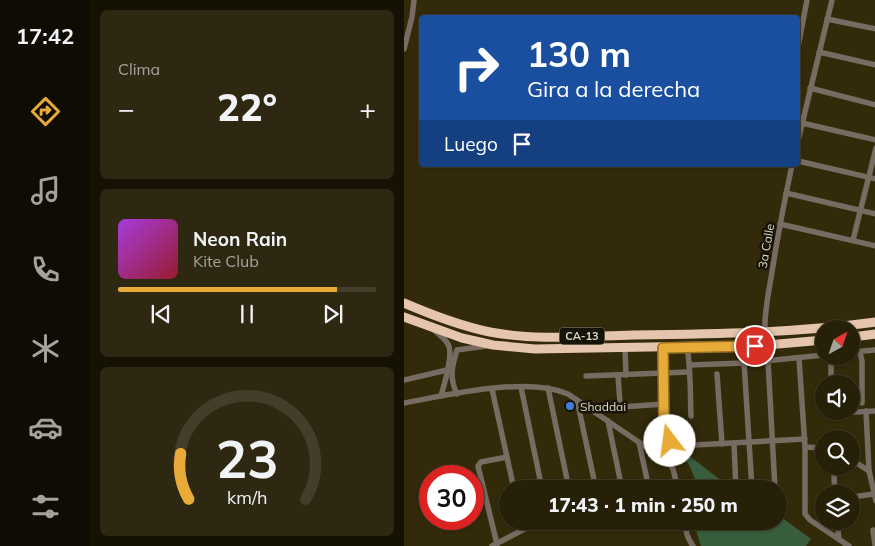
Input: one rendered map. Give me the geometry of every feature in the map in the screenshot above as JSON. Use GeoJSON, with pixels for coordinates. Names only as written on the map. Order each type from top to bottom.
{"type":"FeatureCollection","features":[{"type":"Feature","properties":{"kind":"highway","name":"CA-13"},"geometry":{"type":"LineString","coordinates":[[404,303],[464,326],[528,337],[766,332],[815,329]]}},
{"type":"Feature","properties":{"kind":"highway","name":"CA-13"},"geometry":{"type":"LineString","coordinates":[[404,317],[462,338],[493,345],[535,349],[688,348],[815,341]]}},
{"type":"Feature","properties":{"kind":"highway","name":"CA-13"},"geometry":{"type":"LineString","coordinates":[[860,324],[875,322]]}},
{"type":"Feature","properties":{"kind":"highway"},"geometry":{"type":"LineString","coordinates":[[860,336],[875,334]]}},
{"type":"Feature","properties":{"kind":"street"},"geometry":{"type":"LineString","coordinates":[[404,48],[412,17],[414,0]]}},
{"type":"Feature","properties":{"kind":"street"},"geometry":{"type":"LineString","coordinates":[[800,37],[807,0]]}},
{"type":"Feature","properties":{"kind":"street"},"geometry":{"type":"LineString","coordinates":[[800,132],[832,0]]}},
{"type":"Feature","properties":{"kind":"street"},"geometry":{"type":"LineString","coordinates":[[827,19],[875,30]]}},
{"type":"Feature","properties":{"kind":"street"},"geometry":{"type":"LineString","coordinates":[[819,52],[875,65]]}},
{"type":"Feature","properties":{"kind":"street"},"geometry":{"type":"LineString","coordinates":[[810,88],[875,105]]}},
{"type":"Feature","properties":{"kind":"street"},"geometry":{"type":"LineString","coordinates":[[802,123],[875,140]]}},
{"type":"Feature","properties":{"kind":"street"},"geometry":{"type":"LineString","coordinates":[[853,240],[875,148]]}},
{"type":"Feature","properties":{"kind":"street"},"geometry":{"type":"LineString","coordinates":[[800,161],[875,179]]}},
{"type":"Feature","properties":{"kind":"street","name":"3a Calle"},"geometry":{"type":"LineString","coordinates":[[766,332],[765,312],[792,167]]}},
{"type":"Feature","properties":{"kind":"street"},"geometry":{"type":"LineString","coordinates":[[786,193],[875,214]]}},
{"type":"Feature","properties":{"kind":"street"},"geometry":{"type":"LineString","coordinates":[[780,224],[875,246]]}},
{"type":"Feature","properties":{"kind":"street"},"geometry":{"type":"LineString","coordinates":[[433,328],[450,348],[448,370],[441,396]]}},
{"type":"Feature","properties":{"kind":"street"},"geometry":{"type":"LineString","coordinates":[[457,394],[452,384],[457,350],[493,345]]}},
{"type":"Feature","properties":{"kind":"street"},"geometry":{"type":"LineString","coordinates":[[743,346],[752,480]]}},
{"type":"Feature","properties":{"kind":"street"},"geometry":{"type":"LineString","coordinates":[[625,348],[626,375]]}},
{"type":"Feature","properties":{"kind":"street"},"geometry":{"type":"LineString","coordinates":[[663,348],[665,436],[676,446],[805,439]]}},
{"type":"Feature","properties":{"kind":"street"},"geometry":{"type":"LineString","coordinates":[[688,348],[691,416]]}},
{"type":"Feature","properties":{"kind":"street"},"geometry":{"type":"LineString","coordinates":[[862,403],[862,361],[860,352],[875,350]]}},
{"type":"Feature","properties":{"kind":"street"},"geometry":{"type":"LineString","coordinates":[[690,365],[745,363],[815,356]]}},
{"type":"Feature","properties":{"kind":"street"},"geometry":{"type":"LineString","coordinates":[[800,358],[805,439],[805,514],[810,520],[849,546]]}},
{"type":"Feature","properties":{"kind":"street"},"geometry":{"type":"LineString","coordinates":[[768,360],[775,480]]}},
{"type":"Feature","properties":{"kind":"street"},"geometry":{"type":"LineString","coordinates":[[404,380],[448,370]]}},
{"type":"Feature","properties":{"kind":"street"},"geometry":{"type":"LineString","coordinates":[[586,376],[689,372]]}},
{"type":"Feature","properties":{"kind":"street"},"geometry":{"type":"LineString","coordinates":[[716,374],[722,444]]}},
{"type":"Feature","properties":{"kind":"street"},"geometry":{"type":"LineString","coordinates":[[618,376],[621,407],[664,404]]}},
{"type":"Feature","properties":{"kind":"street"},"geometry":{"type":"LineString","coordinates":[[404,403],[492,389],[521,387],[559,390],[577,400],[671,465],[675,480]]}},
{"type":"Feature","properties":{"kind":"street"},"geometry":{"type":"LineString","coordinates":[[521,387],[540,480]]}},
{"type":"Feature","properties":{"kind":"street"},"geometry":{"type":"LineString","coordinates":[[548,388],[567,480]]}},
{"type":"Feature","properties":{"kind":"street"},"geometry":{"type":"LineString","coordinates":[[492,389],[512,480]]}},
{"type":"Feature","properties":{"kind":"street"},"geometry":{"type":"LineString","coordinates":[[577,400],[594,480]]}},
{"type":"Feature","properties":{"kind":"street"},"geometry":{"type":"LineString","coordinates":[[860,411],[875,411]]}},
{"type":"Feature","properties":{"kind":"street"},"geometry":{"type":"LineString","coordinates":[[860,497],[875,497],[869,471],[866,411]]}},
{"type":"Feature","properties":{"kind":"street"},"geometry":{"type":"LineString","coordinates":[[608,421],[620,480]]}},
{"type":"Feature","properties":{"kind":"street"},"geometry":{"type":"LineString","coordinates":[[639,442],[647,480]]}},
{"type":"Feature","properties":{"kind":"street"},"geometry":{"type":"LineString","coordinates":[[734,443],[736,480]]}},
{"type":"Feature","properties":{"kind":"street"},"geometry":{"type":"LineString","coordinates":[[805,447],[815,448]]}},
{"type":"Feature","properties":{"kind":"street"},"geometry":{"type":"LineString","coordinates":[[508,457],[481,462],[478,466],[494,545],[523,530]]}},
{"type":"Feature","properties":{"kind":"street"},"geometry":{"type":"LineString","coordinates":[[860,465],[869,471]]}},
{"type":"Feature","properties":{"kind":"street"},"geometry":{"type":"LineString","coordinates":[[834,476],[834,485]]}},
{"type":"Feature","properties":{"kind":"street"},"geometry":{"type":"LineString","coordinates":[[686,530],[689,541],[693,546]]}},
{"type":"Feature","properties":{"kind":"street"},"geometry":{"type":"LineString","coordinates":[[838,530],[839,539]]}},
{"type":"Feature","properties":{"kind":"street"},"geometry":{"type":"LineString","coordinates":[[873,530],[875,546]]}},
{"type":"Feature","properties":{"kind":"green space"},"geometry":{"type":"Polygon","coordinates":[[[675,447],[720,480],[695,480],[683,456],[675,447]]]}},
{"type":"Feature","properties":{"kind":"green space"},"geometry":{"type":"Polygon","coordinates":[[[787,522],[811,539],[806,546],[701,546],[696,530],[787,530],[787,522]]]}},
{"type":"Feature","properties":{"kind":"place","name":"Shaddai"},"geometry":{"type":"Point","coordinates":[570,406]}},
{"type":"Feature","properties":{"kind":"route"},"geometry":{"type":"LineString","coordinates":[[670,441],[665,436],[664,428],[663,348],[755,346]]}}]}
